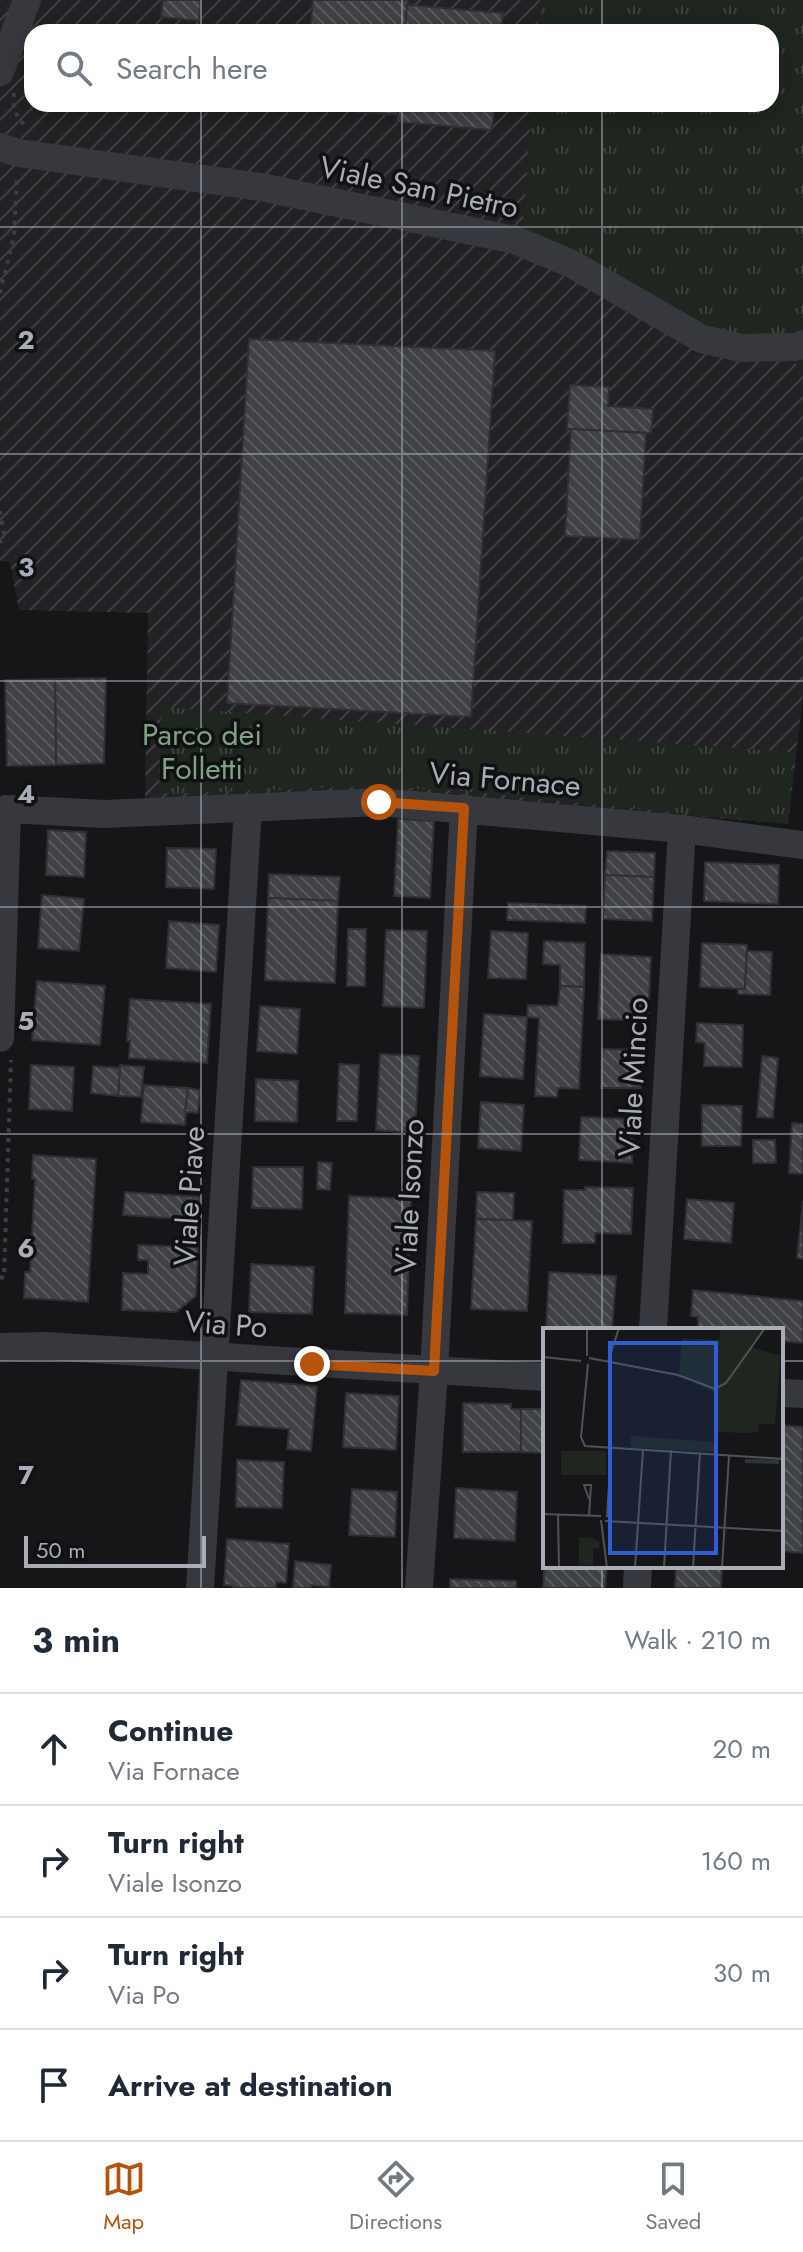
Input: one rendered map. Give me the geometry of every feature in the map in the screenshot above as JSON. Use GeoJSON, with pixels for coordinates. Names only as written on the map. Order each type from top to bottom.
{"type":"FeatureCollection","features":[{"type":"Feature","properties":{"kind":"street"},"geometry":{"type":"LineString","coordinates":[[0,72],[27,0]]}},
{"type":"Feature","properties":{"kind":"street","name":"Viale San Pietro"},"geometry":{"type":"LineString","coordinates":[[9,150],[261,187],[515,240],[572,264],[702,339],[741,348],[796,347],[803,344]]}},
{"type":"Feature","properties":{"kind":"street","name":"Via Fornace"},"geometry":{"type":"LineString","coordinates":[[4,806],[104,814],[379,802],[682,829],[803,845]]}},
{"type":"Feature","properties":{"kind":"street"},"geometry":{"type":"LineString","coordinates":[[0,1038],[4,806]]}},
{"type":"Feature","properties":{"kind":"street","name":"Viale Piave"},"geometry":{"type":"LineString","coordinates":[[200,1588],[248,808]]}},
{"type":"Feature","properties":{"kind":"street","name":"Viale Isonzo"},"geometry":{"type":"LineString","coordinates":[[419,1588],[434,1371],[464,808]]}},
{"type":"Feature","properties":{"kind":"street","name":"Viale Mincio"},"geometry":{"type":"LineString","coordinates":[[653,1328],[682,829]]}},
{"type":"Feature","properties":{"kind":"street","name":"Via Po"},"geometry":{"type":"LineString","coordinates":[[0,1333],[46,1346]]}},
{"type":"Feature","properties":{"kind":"street","name":"Via Po"},"geometry":{"type":"LineString","coordinates":[[0,1347],[46,1346],[543,1377]]}},
{"type":"Feature","properties":{"kind":"street"},"geometry":{"type":"LineString","coordinates":[[783,1393],[803,1394]]}},
{"type":"Feature","properties":{"kind":"street"},"geometry":{"type":"LineString","coordinates":[[637,1588],[638,1568]]}},
{"type":"Feature","properties":{"kind":"path"},"geometry":{"type":"LineString","coordinates":[[0,293],[14,236],[9,150]]}},
{"type":"Feature","properties":{"kind":"path"},"geometry":{"type":"LineString","coordinates":[[0,511],[4,534],[0,543]]}},
{"type":"Feature","properties":{"kind":"shaded area"},"geometry":{"type":"Polygon","coordinates":[[[0,0],[540,0],[538,24],[24,24],[24,112],[531,112],[522,241],[784,353],[803,370],[803,695],[788,824],[553,804],[145,800],[148,613],[19,610],[10,562],[0,561],[0,0]]]}},
{"type":"Feature","properties":{"kind":"green space"},"geometry":{"type":"Polygon","coordinates":[[[540,0],[803,0],[803,370],[784,353],[679,322],[522,241],[531,112],[779,112],[779,24],[538,24],[540,0]]]}},
{"type":"Feature","properties":{"kind":"green space","name":"Parco dei Folletti"},"geometry":{"type":"Polygon","coordinates":[[[161,707],[792,752],[788,824],[452,790],[342,787],[159,794],[161,707]]]}},
{"type":"Feature","properties":{"kind":"building"},"geometry":{"type":"Polygon","coordinates":[[[163,0],[201,0],[199,21],[161,17],[163,0]]]}},
{"type":"Feature","properties":{"kind":"building"},"geometry":{"type":"Polygon","coordinates":[[[313,0],[408,0],[406,24],[311,24],[313,0]]]}},
{"type":"Feature","properties":{"kind":"building"},"geometry":{"type":"Polygon","coordinates":[[[407,5],[503,13],[502,24],[406,24],[407,5]]]}},
{"type":"Feature","properties":{"kind":"building"},"geometry":{"type":"Polygon","coordinates":[[[362,112],[398,112],[398,115],[362,112]]]}},
{"type":"Feature","properties":{"kind":"building"},"geometry":{"type":"Polygon","coordinates":[[[398,112],[494,112],[492,130],[397,122],[398,112]]]}},
{"type":"Feature","properties":{"kind":"building"},"geometry":{"type":"Polygon","coordinates":[[[249,339],[495,351],[471,717],[227,703],[249,339]]]}},
{"type":"Feature","properties":{"kind":"building"},"geometry":{"type":"Polygon","coordinates":[[[570,385],[609,387],[608,406],[653,409],[651,433],[567,429],[570,385]]]}},
{"type":"Feature","properties":{"kind":"building"},"geometry":{"type":"Polygon","coordinates":[[[571,429],[646,433],[640,540],[565,536],[571,429]]]}},
{"type":"Feature","properties":{"kind":"building"},"geometry":{"type":"Polygon","coordinates":[[[106,678],[104,763],[56,765],[55,679],[106,678]]]}},
{"type":"Feature","properties":{"kind":"building"},"geometry":{"type":"Polygon","coordinates":[[[55,679],[56,765],[7,766],[5,680],[55,679]]]}},
{"type":"Feature","properties":{"kind":"building"},"geometry":{"type":"Polygon","coordinates":[[[398,819],[434,821],[430,898],[394,896],[398,819]]]}},
{"type":"Feature","properties":{"kind":"building"},"geometry":{"type":"Polygon","coordinates":[[[48,830],[86,832],[84,877],[46,875],[48,830]]]}},
{"type":"Feature","properties":{"kind":"building"},"geometry":{"type":"Polygon","coordinates":[[[167,848],[216,849],[214,889],[166,887],[167,848]]]}},
{"type":"Feature","properties":{"kind":"building"},"geometry":{"type":"Polygon","coordinates":[[[607,851],[655,853],[654,877],[605,875],[607,851]]]}},
{"type":"Feature","properties":{"kind":"building"},"geometry":{"type":"Polygon","coordinates":[[[705,862],[779,865],[778,904],[704,901],[705,862]]]}},
{"type":"Feature","properties":{"kind":"building"},"geometry":{"type":"Polygon","coordinates":[[[269,874],[340,877],[338,901],[268,898],[269,874]]]}},
{"type":"Feature","properties":{"kind":"building"},"geometry":{"type":"Polygon","coordinates":[[[605,875],[654,877],[652,921],[603,919],[605,875]]]}},
{"type":"Feature","properties":{"kind":"building"},"geometry":{"type":"Polygon","coordinates":[[[42,895],[84,899],[79,951],[38,948],[42,895]]]}},
{"type":"Feature","properties":{"kind":"building"},"geometry":{"type":"Polygon","coordinates":[[[268,898],[338,901],[335,983],[265,980],[268,898]]]}},
{"type":"Feature","properties":{"kind":"building"},"geometry":{"type":"Polygon","coordinates":[[[508,903],[586,906],[585,923],[507,920],[508,903]]]}},
{"type":"Feature","properties":{"kind":"building"},"geometry":{"type":"Polygon","coordinates":[[[169,921],[219,925],[216,972],[166,968],[169,921]]]}},
{"type":"Feature","properties":{"kind":"building"},"geometry":{"type":"Polygon","coordinates":[[[348,929],[366,929],[365,986],[347,986],[348,929]]]}},
{"type":"Feature","properties":{"kind":"building"},"geometry":{"type":"Polygon","coordinates":[[[386,930],[427,931],[424,1008],[383,1006],[386,930]]]}},
{"type":"Feature","properties":{"kind":"building"},"geometry":{"type":"Polygon","coordinates":[[[491,931],[528,933],[526,979],[488,978],[491,931]]]}},
{"type":"Feature","properties":{"kind":"building"},"geometry":{"type":"Polygon","coordinates":[[[544,941],[585,943],[584,987],[560,986],[560,965],[543,964],[544,941]]]}},
{"type":"Feature","properties":{"kind":"building"},"geometry":{"type":"Polygon","coordinates":[[[702,943],[747,945],[745,989],[700,987],[702,943]]]}},
{"type":"Feature","properties":{"kind":"building"},"geometry":{"type":"Polygon","coordinates":[[[747,951],[772,952],[770,995],[738,994],[738,989],[745,989],[747,951]]]}},
{"type":"Feature","properties":{"kind":"building"},"geometry":{"type":"Polygon","coordinates":[[[601,954],[651,957],[648,1021],[598,1019],[601,954]]]}},
{"type":"Feature","properties":{"kind":"building"},"geometry":{"type":"Polygon","coordinates":[[[37,981],[105,986],[100,1045],[32,1040],[37,981]]]}},
{"type":"Feature","properties":{"kind":"building"},"geometry":{"type":"Polygon","coordinates":[[[560,986],[584,987],[579,1089],[558,1088],[557,1097],[535,1096],[539,1018],[527,1017],[528,1005],[558,1006],[560,986]]]}},
{"type":"Feature","properties":{"kind":"building"},"geometry":{"type":"Polygon","coordinates":[[[130,999],[211,1004],[207,1063],[129,1058],[130,999]]]}},
{"type":"Feature","properties":{"kind":"building"},"geometry":{"type":"Polygon","coordinates":[[[260,1006],[300,1009],[297,1054],[257,1051],[260,1006]]]}},
{"type":"Feature","properties":{"kind":"building"},"geometry":{"type":"Polygon","coordinates":[[[484,1014],[527,1017],[523,1079],[480,1076],[484,1014]]]}},
{"type":"Feature","properties":{"kind":"building"},"geometry":{"type":"Polygon","coordinates":[[[697,1023],[743,1025],[742,1067],[704,1066],[705,1043],[696,1042],[697,1023]]]}},
{"type":"Feature","properties":{"kind":"building"},"geometry":{"type":"Polygon","coordinates":[[[602,1049],[641,1050],[641,1088],[601,1088],[602,1049]]]}},
{"type":"Feature","properties":{"kind":"building"},"geometry":{"type":"Polygon","coordinates":[[[380,1054],[419,1056],[415,1133],[376,1130],[380,1054]]]}},
{"type":"Feature","properties":{"kind":"building"},"geometry":{"type":"Polygon","coordinates":[[[762,1056],[778,1058],[773,1118],[757,1117],[762,1056]]]}},
{"type":"Feature","properties":{"kind":"building"},"geometry":{"type":"Polygon","coordinates":[[[339,1064],[359,1065],[357,1121],[337,1121],[339,1064]]]}},
{"type":"Feature","properties":{"kind":"building"},"geometry":{"type":"Polygon","coordinates":[[[31,1065],[74,1067],[72,1111],[29,1109],[31,1065]]]}},
{"type":"Feature","properties":{"kind":"building"},"geometry":{"type":"Polygon","coordinates":[[[120,1065],[144,1067],[141,1097],[118,1096],[120,1065]]]}},
{"type":"Feature","properties":{"kind":"building"},"geometry":{"type":"Polygon","coordinates":[[[93,1066],[120,1068],[118,1096],[91,1093],[93,1066]]]}},
{"type":"Feature","properties":{"kind":"building"},"geometry":{"type":"Polygon","coordinates":[[[256,1079],[298,1081],[297,1122],[255,1121],[256,1079]]]}},
{"type":"Feature","properties":{"kind":"building"},"geometry":{"type":"Polygon","coordinates":[[[144,1085],[188,1088],[185,1125],[141,1122],[144,1085]]]}},
{"type":"Feature","properties":{"kind":"building"},"geometry":{"type":"Polygon","coordinates":[[[188,1088],[200,1090],[198,1113],[185,1112],[188,1088]]]}},
{"type":"Feature","properties":{"kind":"building"},"geometry":{"type":"Polygon","coordinates":[[[481,1102],[524,1105],[521,1151],[478,1148],[481,1102]]]}},
{"type":"Feature","properties":{"kind":"building"},"geometry":{"type":"Polygon","coordinates":[[[702,1105],[742,1106],[741,1146],[702,1146],[702,1105]]]}},
{"type":"Feature","properties":{"kind":"building"},"geometry":{"type":"Polygon","coordinates":[[[581,1117],[633,1119],[632,1163],[579,1160],[581,1117]]]}},
{"type":"Feature","properties":{"kind":"building"},"geometry":{"type":"Polygon","coordinates":[[[792,1123],[803,1124],[803,1174],[789,1173],[792,1123]]]}},
{"type":"Feature","properties":{"kind":"building"},"geometry":{"type":"Polygon","coordinates":[[[753,1140],[775,1140],[776,1163],[753,1163],[753,1140]]]}},
{"type":"Feature","properties":{"kind":"building"},"geometry":{"type":"Polygon","coordinates":[[[33,1155],[96,1159],[88,1302],[24,1298],[25,1272],[30,1272],[35,1179],[32,1179],[33,1155]]]}},
{"type":"Feature","properties":{"kind":"building"},"geometry":{"type":"Polygon","coordinates":[[[318,1162],[332,1163],[330,1190],[317,1189],[318,1162]]]}},
{"type":"Feature","properties":{"kind":"building"},"geometry":{"type":"Polygon","coordinates":[[[253,1167],[303,1167],[302,1209],[252,1208],[253,1167]]]}},
{"type":"Feature","properties":{"kind":"building"},"geometry":{"type":"Polygon","coordinates":[[[585,1187],[633,1188],[631,1234],[595,1233],[595,1243],[563,1243],[564,1190],[585,1190],[585,1187]]]}},
{"type":"Feature","properties":{"kind":"building"},"geometry":{"type":"Polygon","coordinates":[[[125,1192],[200,1197],[198,1220],[123,1215],[125,1192]]]}},
{"type":"Feature","properties":{"kind":"building"},"geometry":{"type":"Polygon","coordinates":[[[477,1192],[514,1193],[513,1220],[476,1219],[477,1192]]]}},
{"type":"Feature","properties":{"kind":"building"},"geometry":{"type":"Polygon","coordinates":[[[349,1196],[411,1199],[407,1315],[345,1313],[349,1196]]]}},
{"type":"Feature","properties":{"kind":"building"},"geometry":{"type":"Polygon","coordinates":[[[687,1199],[734,1203],[731,1243],[684,1239],[687,1199]]]}},
{"type":"Feature","properties":{"kind":"building"},"geometry":{"type":"Polygon","coordinates":[[[803,1201],[803,1259],[797,1258],[803,1201]]]}},
{"type":"Feature","properties":{"kind":"building"},"geometry":{"type":"Polygon","coordinates":[[[476,1219],[532,1221],[527,1311],[471,1309],[476,1219]]]}},
{"type":"Feature","properties":{"kind":"building"},"geometry":{"type":"Polygon","coordinates":[[[138,1245],[198,1247],[196,1296],[176,1312],[122,1310],[123,1273],[148,1274],[148,1260],[138,1260],[138,1245]]]}},
{"type":"Feature","properties":{"kind":"building"},"geometry":{"type":"Polygon","coordinates":[[[251,1264],[314,1267],[312,1314],[249,1312],[251,1264]]]}},
{"type":"Feature","properties":{"kind":"building"},"geometry":{"type":"Polygon","coordinates":[[[549,1272],[616,1276],[612,1328],[546,1328],[549,1272]]]}},
{"type":"Feature","properties":{"kind":"building"},"geometry":{"type":"Polygon","coordinates":[[[693,1290],[803,1301],[803,1343],[783,1341],[783,1328],[698,1328],[698,1317],[691,1316],[693,1290]]]}},
{"type":"Feature","properties":{"kind":"building"},"geometry":{"type":"Polygon","coordinates":[[[241,1380],[317,1386],[311,1451],[287,1449],[289,1429],[237,1425],[241,1380]]]}},
{"type":"Feature","properties":{"kind":"building"},"geometry":{"type":"Polygon","coordinates":[[[346,1393],[399,1396],[396,1450],[343,1447],[346,1393]]]}},
{"type":"Feature","properties":{"kind":"building"},"geometry":{"type":"Polygon","coordinates":[[[463,1403],[511,1404],[511,1409],[521,1409],[521,1452],[463,1452],[463,1403]]]}},
{"type":"Feature","properties":{"kind":"building"},"geometry":{"type":"Polygon","coordinates":[[[521,1409],[543,1409],[543,1453],[521,1452],[521,1409]]]}},
{"type":"Feature","properties":{"kind":"building"},"geometry":{"type":"Polygon","coordinates":[[[783,1425],[803,1427],[803,1553],[783,1551],[783,1425]]]}},
{"type":"Feature","properties":{"kind":"building"},"geometry":{"type":"Polygon","coordinates":[[[237,1460],[284,1462],[282,1508],[236,1507],[237,1460]]]}},
{"type":"Feature","properties":{"kind":"building"},"geometry":{"type":"Polygon","coordinates":[[[456,1488],[517,1492],[515,1541],[454,1538],[456,1488]]]}},
{"type":"Feature","properties":{"kind":"building"},"geometry":{"type":"Polygon","coordinates":[[[352,1489],[397,1492],[395,1537],[349,1535],[352,1489]]]}},
{"type":"Feature","properties":{"kind":"building"},"geometry":{"type":"Polygon","coordinates":[[[227,1539],[289,1544],[286,1583],[276,1582],[276,1588],[233,1588],[224,1585],[227,1539]]]}},
{"type":"Feature","properties":{"kind":"building"},"geometry":{"type":"Polygon","coordinates":[[[295,1561],[331,1565],[329,1587],[311,1585],[311,1588],[293,1588],[295,1561]]]}},
{"type":"Feature","properties":{"kind":"building"},"geometry":{"type":"Polygon","coordinates":[[[544,1568],[607,1568],[605,1588],[543,1588],[544,1568]]]}},
{"type":"Feature","properties":{"kind":"building"},"geometry":{"type":"Polygon","coordinates":[[[676,1568],[722,1568],[721,1588],[675,1588],[676,1568]]]}},
{"type":"Feature","properties":{"kind":"building"},"geometry":{"type":"Polygon","coordinates":[[[450,1579],[516,1581],[516,1588],[450,1588],[450,1579]]]}},
{"type":"Feature","properties":{"kind":"route"},"geometry":{"type":"LineString","coordinates":[[312,1364],[434,1371],[464,808],[379,802]]}}]}
